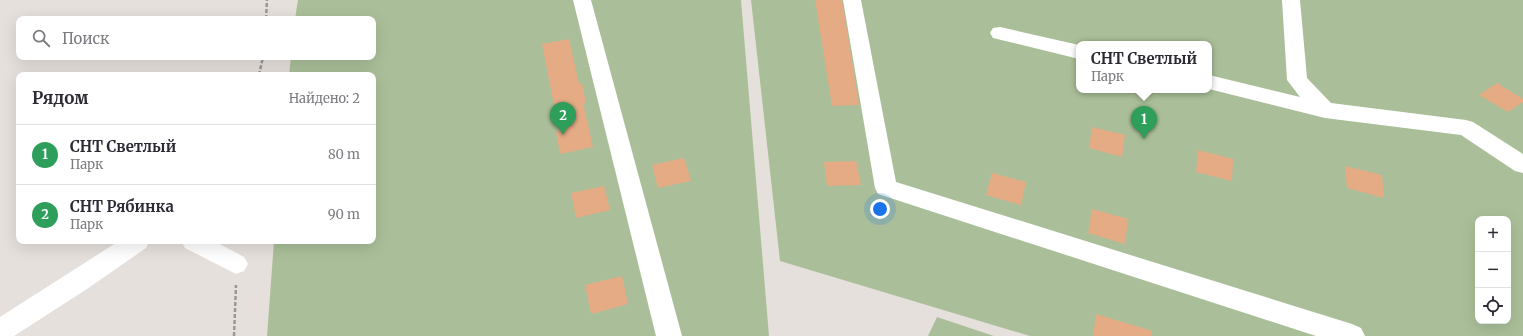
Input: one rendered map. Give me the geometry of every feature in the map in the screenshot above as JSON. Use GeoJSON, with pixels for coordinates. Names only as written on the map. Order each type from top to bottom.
{"type":"FeatureCollection","features":[{"type":"Feature","properties":{"kind":"lane"},"geometry":{"type":"LineString","coordinates":[[582,0],[668,336]]}},
{"type":"Feature","properties":{"kind":"lane"},"geometry":{"type":"LineString","coordinates":[[852,0],[886,188],[1352,336]]}},
{"type":"Feature","properties":{"kind":"lane"},"geometry":{"type":"LineString","coordinates":[[1291,0],[1297,80],[1326,110]]}},
{"type":"Feature","properties":{"kind":"lane"},"geometry":{"type":"LineString","coordinates":[[1000,33],[1076,51]]}},
{"type":"Feature","properties":{"kind":"lane"},"geometry":{"type":"LineString","coordinates":[[1212,83],[1326,110],[1466,128],[1523,165]]}},
{"type":"Feature","properties":{"kind":"lane"},"geometry":{"type":"LineString","coordinates":[[0,331],[78,282],[134,244]]}},
{"type":"Feature","properties":{"kind":"lane"},"geometry":{"type":"LineString","coordinates":[[199,244],[236,264]]}},
{"type":"Feature","properties":{"kind":"path"},"geometry":{"type":"LineString","coordinates":[[266,16],[267,0]]}},
{"type":"Feature","properties":{"kind":"path"},"geometry":{"type":"LineString","coordinates":[[260,72],[262,60]]}},
{"type":"Feature","properties":{"kind":"path"},"geometry":{"type":"LineString","coordinates":[[234,336],[236,264]]}},
{"type":"Feature","properties":{"kind":"green space"},"geometry":{"type":"Polygon","coordinates":[[[298,0],[741,0],[769,336],[267,336],[274,244],[376,244],[376,72],[289,72],[291,60],[376,60],[376,16],[295,16],[298,0]]]}},
{"type":"Feature","properties":{"kind":"green space"},"geometry":{"type":"Polygon","coordinates":[[[751,0],[1523,0],[1523,336],[1030,336],[780,261],[751,0]]]}},
{"type":"Feature","properties":{"kind":"green space"},"geometry":{"type":"Polygon","coordinates":[[[937,317],[994,336],[928,336],[937,317]]]}},
{"type":"Feature","properties":{"kind":"building"},"geometry":{"type":"Polygon","coordinates":[[[815,0],[842,0],[859,105],[832,106],[815,0]]]}},
{"type":"Feature","properties":{"kind":"building"},"geometry":{"type":"Polygon","coordinates":[[[569,39],[579,84],[582,83],[586,103],[583,103],[593,147],[560,154],[556,132],[559,131],[542,44],[569,39]]]}},
{"type":"Feature","properties":{"kind":"building"},"geometry":{"type":"Polygon","coordinates":[[[1497,83],[1523,99],[1523,102],[1508,112],[1479,95],[1497,83]]]}},
{"type":"Feature","properties":{"kind":"building"},"geometry":{"type":"Polygon","coordinates":[[[1092,127],[1125,135],[1122,157],[1089,148],[1092,127]]]}},
{"type":"Feature","properties":{"kind":"building"},"geometry":{"type":"Polygon","coordinates":[[[1198,150],[1233,159],[1232,181],[1196,172],[1198,150]]]}},
{"type":"Feature","properties":{"kind":"building"},"geometry":{"type":"Polygon","coordinates":[[[684,158],[691,181],[658,188],[652,165],[684,158]]]}},
{"type":"Feature","properties":{"kind":"building"},"geometry":{"type":"Polygon","coordinates":[[[856,161],[861,185],[827,186],[824,162],[856,161]]]}},
{"type":"Feature","properties":{"kind":"building"},"geometry":{"type":"Polygon","coordinates":[[[1345,166],[1382,175],[1384,198],[1347,188],[1345,166]]]}},
{"type":"Feature","properties":{"kind":"building"},"geometry":{"type":"Polygon","coordinates":[[[992,173],[1026,182],[1021,205],[986,195],[992,173]]]}},
{"type":"Feature","properties":{"kind":"building"},"geometry":{"type":"Polygon","coordinates":[[[604,186],[610,210],[576,218],[571,193],[604,186]]]}},
{"type":"Feature","properties":{"kind":"building"},"geometry":{"type":"Polygon","coordinates":[[[1092,209],[1128,219],[1125,244],[1088,233],[1092,209]]]}},
{"type":"Feature","properties":{"kind":"building"},"geometry":{"type":"Polygon","coordinates":[[[622,276],[628,304],[591,314],[585,285],[622,276]]]}},
{"type":"Feature","properties":{"kind":"building"},"geometry":{"type":"Polygon","coordinates":[[[1096,314],[1152,331],[1152,336],[1093,336],[1096,314]]]}},
{"type":"Feature","properties":{"kind":"place","name":"СНТ Рябинка"},"geometry":{"type":"Point","coordinates":[563,135]}},
{"type":"Feature","properties":{"kind":"place","name":"СНТ Светлый"},"geometry":{"type":"Point","coordinates":[1144,139]}}]}
